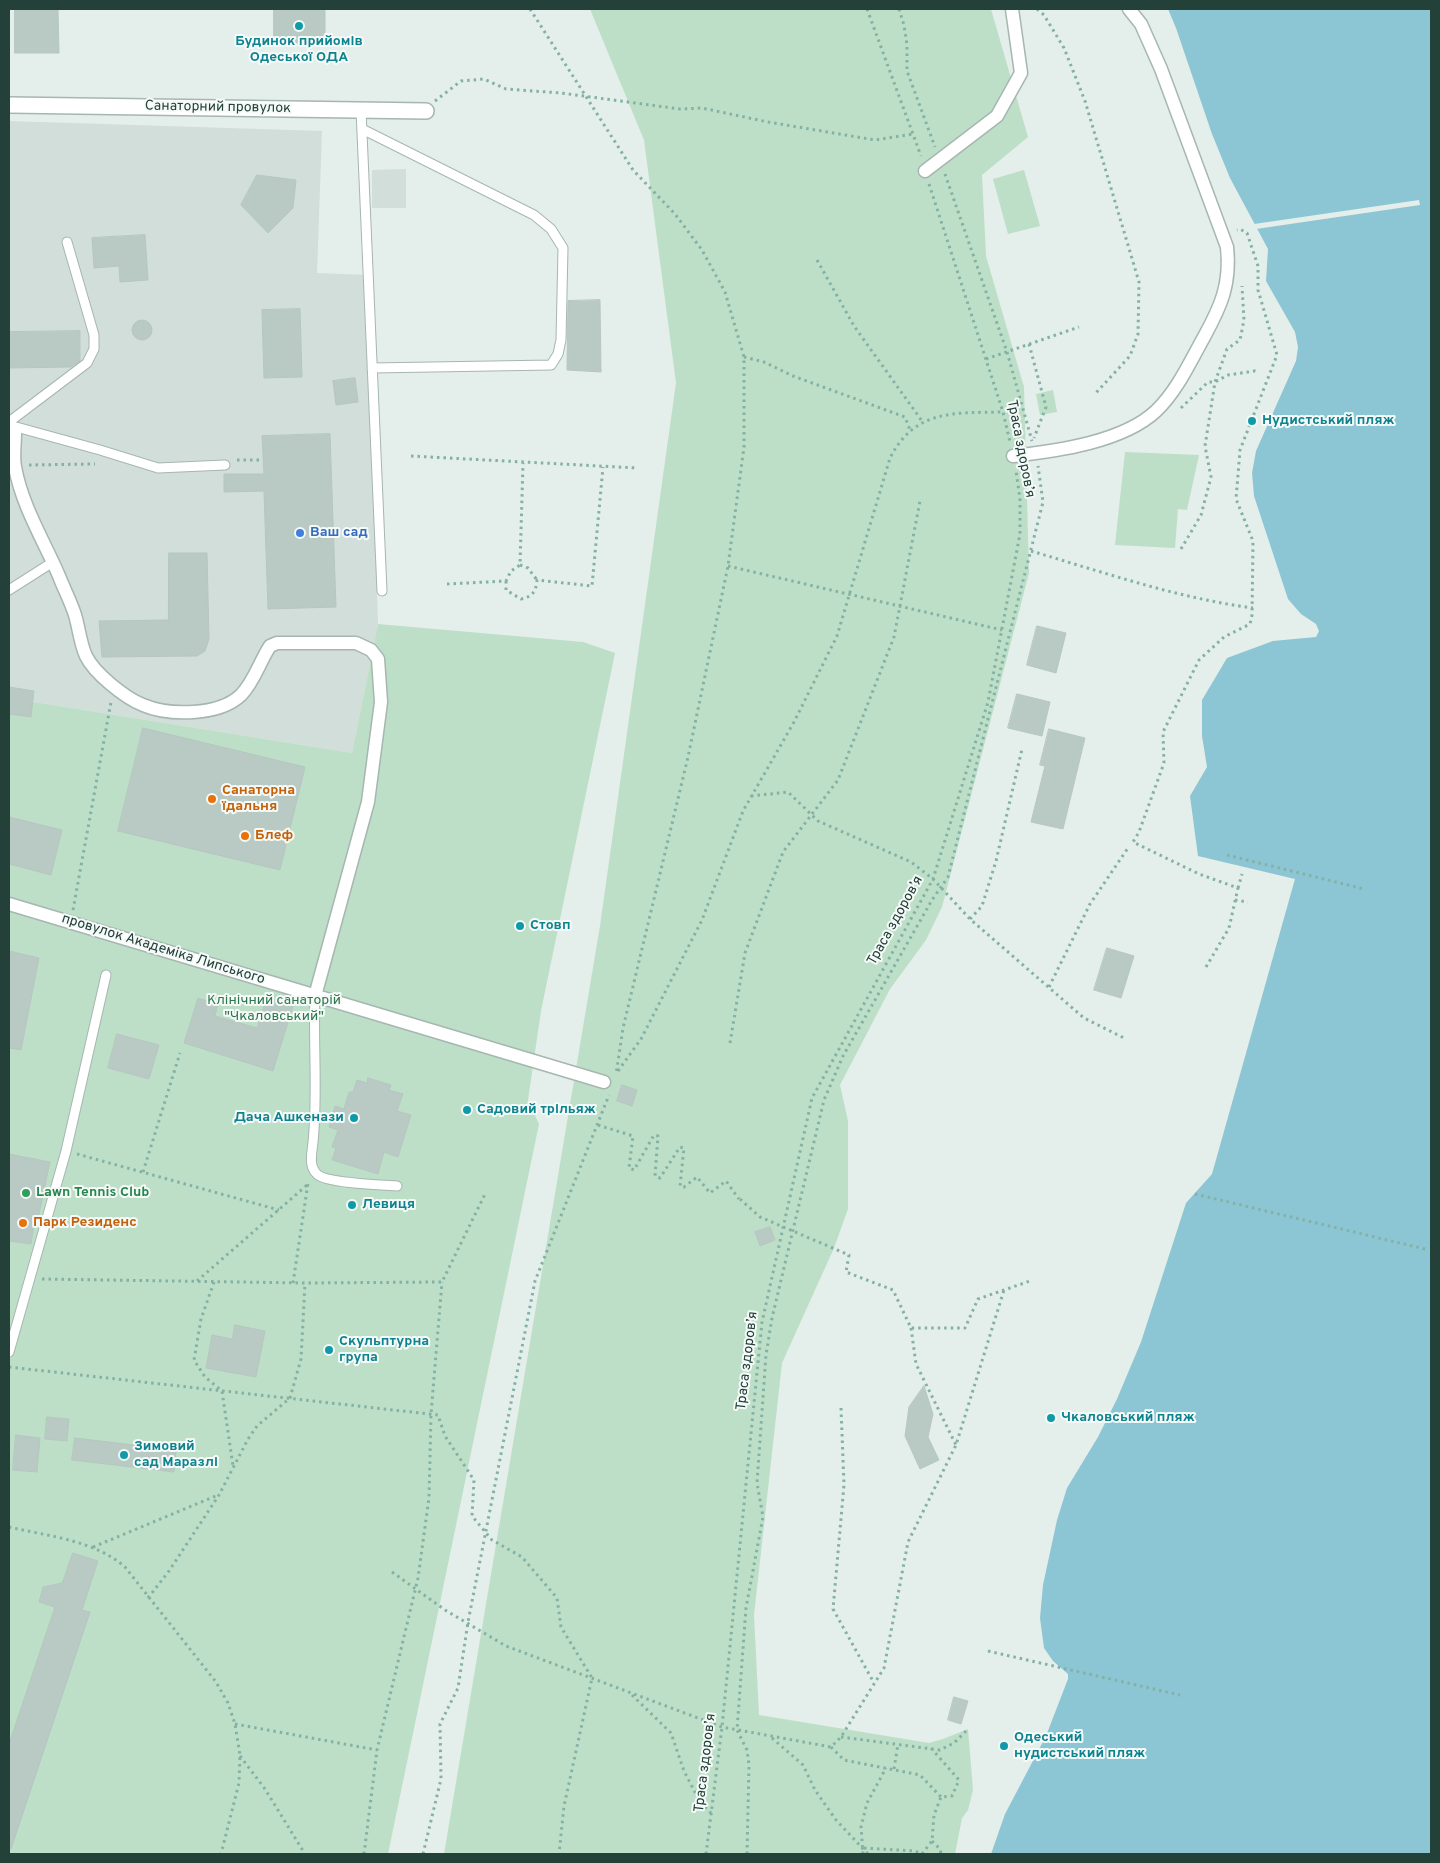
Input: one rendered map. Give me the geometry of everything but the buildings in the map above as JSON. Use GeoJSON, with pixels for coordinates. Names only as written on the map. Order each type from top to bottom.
{"type":"FeatureCollection","features":[{"type":"Feature","properties":{"kind":"street"},"geometry":{"type":"LineString","coordinates":[[925,171],[997,116],[1021,73],[1012,9]]}},
{"type":"Feature","properties":{"kind":"street"},"geometry":{"type":"LineString","coordinates":[[1013,456],[1078,448],[1139,423],[1157,410],[1178,382],[1219,309],[1226,287],[1229,263],[1227,248],[1161,69],[1141,24],[1129,9]]}},
{"type":"Feature","properties":{"kind":"street","name":"Санаторний провулок"},"geometry":{"type":"LineString","coordinates":[[9,105],[426,111]]}},
{"type":"Feature","properties":{"kind":"street"},"geometry":{"type":"LineString","coordinates":[[9,425],[15,433],[14,466],[25,503],[75,614],[86,656],[95,669],[113,686],[141,705],[160,710],[185,712],[214,708],[241,695],[270,646],[277,643],[356,643],[371,650],[378,659],[380,702],[368,802],[315,996]]}},
{"type":"Feature","properties":{"kind":"street","name":"провулок Академіка Липського"},"geometry":{"type":"LineString","coordinates":[[9,904],[610,1083]]}},
{"type":"Feature","properties":{"kind":"lane"},"geometry":{"type":"LineString","coordinates":[[361,110],[382,591]]}},
{"type":"Feature","properties":{"kind":"lane"},"geometry":{"type":"LineString","coordinates":[[362,129],[534,215],[551,229],[563,248],[561,340],[558,354],[551,365],[372,368]]}},
{"type":"Feature","properties":{"kind":"lane"},"geometry":{"type":"LineString","coordinates":[[9,425],[86,363],[94,349],[94,335],[67,242]]}},
{"type":"Feature","properties":{"kind":"lane"},"geometry":{"type":"LineString","coordinates":[[9,425],[158,468],[226,465]]}},
{"type":"Feature","properties":{"kind":"lane"},"geometry":{"type":"LineString","coordinates":[[9,590],[53,562]]}},
{"type":"Feature","properties":{"kind":"lane"},"geometry":{"type":"LineString","coordinates":[[9,1352],[66,1151],[106,975]]}},
{"type":"Feature","properties":{"kind":"lane"},"geometry":{"type":"LineString","coordinates":[[315,996],[313,1042],[316,1108],[312,1166],[318,1175],[330,1180],[397,1186]]}},
{"type":"Feature","properties":{"kind":"path"},"geometry":{"type":"LineString","coordinates":[[530,9],[633,170],[675,214],[702,250],[725,292],[744,357],[744,447],[728,566],[688,757],[623,1028],[617,1072],[610,1083]]}},
{"type":"Feature","properties":{"kind":"path","name":"Траса здоров’я"},"geometry":{"type":"LineString","coordinates":[[706,1854],[722,1727],[762,1322],[785,1226],[812,1098],[933,879],[988,702],[1021,517],[1013,456],[1003,412],[913,134],[867,9]]}},
{"type":"Feature","properties":{"kind":"path"},"geometry":{"type":"LineString","coordinates":[[747,1854],[747,1750],[737,1730],[746,1608],[763,1517],[757,1484],[766,1355],[792,1230],[824,1100],[835,1073],[843,1056],[948,877],[1043,502],[1037,454],[1007,352],[907,71],[907,45],[899,9]]}},
{"type":"Feature","properties":{"kind":"path"},"geometry":{"type":"LineString","coordinates":[[1037,9],[1044,15],[1064,48],[1085,101],[1139,282],[1138,334],[1130,356],[1094,395]]}},
{"type":"Feature","properties":{"kind":"path"},"geometry":{"type":"LineString","coordinates":[[426,111],[442,94],[461,80],[484,79],[506,89],[584,96],[680,109],[702,108],[768,122],[875,140],[913,134]]}},
{"type":"Feature","properties":{"kind":"path"},"geometry":{"type":"LineString","coordinates":[[1221,233],[1240,229],[1247,233],[1258,266],[1258,290],[1276,355],[1240,450],[1236,499],[1253,541],[1253,608],[1250,624],[1224,637],[1199,660],[1163,732],[1164,763],[1139,832],[1133,842],[1199,874],[1238,888]]}},
{"type":"Feature","properties":{"kind":"path"},"geometry":{"type":"LineString","coordinates":[[816,260],[854,326],[922,421]]}},
{"type":"Feature","properties":{"kind":"path"},"geometry":{"type":"LineString","coordinates":[[1180,549],[1201,515],[1210,477],[1205,446],[1215,382],[1227,349],[1240,340],[1244,320],[1240,268],[1229,263]]}},
{"type":"Feature","properties":{"kind":"path"},"geometry":{"type":"LineString","coordinates":[[986,358],[1079,327]]}},
{"type":"Feature","properties":{"kind":"path"},"geometry":{"type":"LineString","coordinates":[[1029,344],[1046,407],[1032,441]]}},
{"type":"Feature","properties":{"kind":"path"},"geometry":{"type":"LineString","coordinates":[[744,357],[764,362],[793,376],[905,417],[910,430]]}},
{"type":"Feature","properties":{"kind":"path"},"geometry":{"type":"LineString","coordinates":[[1179,410],[1208,382],[1215,382],[1228,375],[1259,372]]}},
{"type":"Feature","properties":{"kind":"path"},"geometry":{"type":"LineString","coordinates":[[423,1854],[441,1780],[440,1724],[458,1688],[485,1532],[492,1505],[535,1281],[598,1125],[610,1083],[642,1039],[702,920],[743,811],[794,722],[837,636],[890,458],[898,441],[922,421],[947,414],[1003,412]]}},
{"type":"Feature","properties":{"kind":"path"},"geometry":{"type":"LineString","coordinates":[[411,456],[637,468]]}},
{"type":"Feature","properties":{"kind":"path"},"geometry":{"type":"LineString","coordinates":[[520,565],[523,463]]}},
{"type":"Feature","properties":{"kind":"path"},"geometry":{"type":"LineString","coordinates":[[537,580],[592,586],[603,467]]}},
{"type":"Feature","properties":{"kind":"path"},"geometry":{"type":"LineString","coordinates":[[730,1043],[745,953],[783,852],[838,780],[894,637],[920,501]]}},
{"type":"Feature","properties":{"kind":"path"},"geometry":{"type":"LineString","coordinates":[[1031,551],[1225,605],[1253,608]]}},
{"type":"Feature","properties":{"kind":"path"},"geometry":{"type":"LineString","coordinates":[[520,565],[528,568],[537,580],[536,589],[530,598],[521,599],[506,590],[506,581],[511,571],[520,565]]}},
{"type":"Feature","properties":{"kind":"path"},"geometry":{"type":"LineString","coordinates":[[728,566],[1002,630]]}},
{"type":"Feature","properties":{"kind":"path"},"geometry":{"type":"LineString","coordinates":[[447,584],[506,581]]}},
{"type":"Feature","properties":{"kind":"path"},"geometry":{"type":"LineString","coordinates":[[71,923],[113,686]]}},
{"type":"Feature","properties":{"kind":"path"},"geometry":{"type":"LineString","coordinates":[[970,919],[982,906],[996,861],[1022,749]]}},
{"type":"Feature","properties":{"kind":"path"},"geometry":{"type":"LineString","coordinates":[[751,796],[788,792],[818,821],[911,862],[933,879],[970,919],[1084,1018],[1124,1038]]}},
{"type":"Feature","properties":{"kind":"path"},"geometry":{"type":"LineString","coordinates":[[1049,987],[1090,904],[1128,848]]}},
{"type":"Feature","properties":{"kind":"path"},"geometry":{"type":"LineString","coordinates":[[1227,855],[1364,889]]}},
{"type":"Feature","properties":{"kind":"path"},"geometry":{"type":"LineString","coordinates":[[1206,966],[1229,928],[1242,874]]}},
{"type":"Feature","properties":{"kind":"path"},"geometry":{"type":"LineString","coordinates":[[1235,900],[1248,902]]}},
{"type":"Feature","properties":{"kind":"path"},"geometry":{"type":"LineString","coordinates":[[143,1172],[180,1053]]}},
{"type":"Feature","properties":{"kind":"path"},"geometry":{"type":"LineString","coordinates":[[598,1125],[633,1136],[629,1168],[634,1170],[654,1135],[658,1136],[655,1176],[660,1178],[680,1147],[684,1148],[680,1186],[684,1187],[697,1177],[710,1193],[726,1181],[739,1199],[760,1217],[785,1226],[849,1255],[846,1272],[893,1290],[911,1328],[916,1364],[956,1445]]}},
{"type":"Feature","properties":{"kind":"path"},"geometry":{"type":"LineString","coordinates":[[66,1151],[279,1210]]}},
{"type":"Feature","properties":{"kind":"path"},"geometry":{"type":"LineString","coordinates":[[293,1283],[308,1177]]}},
{"type":"Feature","properties":{"kind":"path"},"geometry":{"type":"LineString","coordinates":[[197,1281],[308,1184]]}},
{"type":"Feature","properties":{"kind":"path"},"geometry":{"type":"LineString","coordinates":[[364,1854],[377,1750],[414,1590],[429,1498],[431,1414],[442,1282],[486,1192]]}},
{"type":"Feature","properties":{"kind":"path"},"geometry":{"type":"LineString","coordinates":[[1195,1194],[1425,1249]]}},
{"type":"Feature","properties":{"kind":"path"},"geometry":{"type":"LineString","coordinates":[[29,1279],[293,1283],[442,1282]]}},
{"type":"Feature","properties":{"kind":"path"},"geometry":{"type":"LineString","coordinates":[[911,1328],[965,1328],[978,1300],[1030,1281]]}},
{"type":"Feature","properties":{"kind":"path"},"geometry":{"type":"LineString","coordinates":[[214,1282],[201,1319],[194,1360],[204,1377],[222,1391],[233,1466]]}},
{"type":"Feature","properties":{"kind":"path"},"geometry":{"type":"LineString","coordinates":[[148,1598],[169,1571],[219,1495],[233,1466],[257,1426],[290,1398],[301,1359],[305,1283]]}},
{"type":"Feature","properties":{"kind":"path"},"geometry":{"type":"LineString","coordinates":[[831,1747],[841,1737],[884,1668],[908,1542],[956,1445],[1004,1290]]}},
{"type":"Feature","properties":{"kind":"path"},"geometry":{"type":"LineString","coordinates":[[9,1367],[438,1415],[445,1436],[474,1480],[472,1516],[492,1540],[522,1558],[557,1598],[561,1627],[592,1678],[564,1806],[559,1854]]}},
{"type":"Feature","properties":{"kind":"path"},"geometry":{"type":"LineString","coordinates":[[841,1408],[844,1485],[833,1609],[874,1683]]}},
{"type":"Feature","properties":{"kind":"path"},"geometry":{"type":"LineString","coordinates":[[93,1547],[219,1495]]}},
{"type":"Feature","properties":{"kind":"path"},"geometry":{"type":"LineString","coordinates":[[9,1526],[93,1547],[112,1556],[124,1567],[216,1682],[228,1703],[235,1724],[240,1755],[239,1783],[221,1854]]}},
{"type":"Feature","properties":{"kind":"path"},"geometry":{"type":"LineString","coordinates":[[392,1572],[414,1590],[506,1646],[722,1727],[831,1747],[844,1760],[920,1775],[941,1797]]}},
{"type":"Feature","properties":{"kind":"path"},"geometry":{"type":"LineString","coordinates":[[988,1652],[1180,1695]]}},
{"type":"Feature","properties":{"kind":"path"},"geometry":{"type":"LineString","coordinates":[[630,1693],[671,1733],[684,1771],[700,1802],[711,1813]]}},
{"type":"Feature","properties":{"kind":"path"},"geometry":{"type":"LineString","coordinates":[[235,1724],[377,1750]]}},
{"type":"Feature","properties":{"kind":"path"},"geometry":{"type":"LineString","coordinates":[[841,1737],[931,1747],[940,1750],[954,1744],[968,1729]]}},
{"type":"Feature","properties":{"kind":"path"},"geometry":{"type":"LineString","coordinates":[[771,1737],[803,1765],[815,1790],[836,1820],[868,1854]]}},
{"type":"Feature","properties":{"kind":"path"},"geometry":{"type":"LineString","coordinates":[[894,1769],[898,1744]]}},
{"type":"Feature","properties":{"kind":"path"},"geometry":{"type":"LineString","coordinates":[[931,1747],[959,1780],[952,1796],[941,1797]]}},
{"type":"Feature","properties":{"kind":"path"},"geometry":{"type":"LineString","coordinates":[[240,1755],[265,1789],[305,1854]]}},
{"type":"Feature","properties":{"kind":"path"},"geometry":{"type":"LineString","coordinates":[[862,1854],[864,1848],[861,1827],[867,1802],[886,1768]]}},
{"type":"Feature","properties":{"kind":"path"},"geometry":{"type":"LineString","coordinates":[[864,1848],[915,1851],[922,1854],[932,1841],[934,1816],[941,1797]]}},
{"type":"Feature","properties":{"kind":"path"},"geometry":{"type":"LineString","coordinates":[[932,1841],[940,1849],[940,1854]]}},
{"type":"Feature","properties":{"kind":"shaded area"},"geometry":{"type":"Polygon","coordinates":[[[9,121],[322,131],[317,273],[368,275],[378,624],[352,753],[9,698],[9,121]]]}},
{"type":"Feature","properties":{"kind":"shaded area"},"geometry":{"type":"Polygon","coordinates":[[[406,169],[406,208],[372,208],[372,170],[406,169]]]}},
{"type":"Feature","properties":{"kind":"green space"},"geometry":{"type":"Polygon","coordinates":[[[590,9],[991,9],[1028,137],[982,175],[986,256],[1024,387],[1029,573],[942,907],[926,940],[890,989],[840,1085],[848,1121],[848,1209],[834,1248],[782,1363],[754,1615],[759,1715],[929,1743],[968,1729],[973,1790],[968,1810],[962,1818],[955,1854],[444,1854],[600,926],[676,383],[644,140],[590,9]]]}},
{"type":"Feature","properties":{"kind":"green space"},"geometry":{"type":"Polygon","coordinates":[[[1024,170],[1040,226],[1008,234],[993,179],[1024,170]]]}},
{"type":"Feature","properties":{"kind":"green space"},"geometry":{"type":"Polygon","coordinates":[[[1053,390],[1057,412],[1040,415],[1036,394],[1053,390]]]}},
{"type":"Feature","properties":{"kind":"green space"},"geometry":{"type":"Polygon","coordinates":[[[1125,452],[1199,455],[1187,510],[1178,509],[1175,548],[1115,545],[1125,452]]]}},
{"type":"Feature","properties":{"kind":"green space","name":"Клінічний санаторій \"Чкаловський\""},"geometry":{"type":"Polygon","coordinates":[[[378,624],[583,642],[615,653],[541,1011],[528,1100],[539,1124],[388,1854],[9,1854],[9,698],[352,753],[378,624]]]}},
{"type":"Feature","properties":{"kind":"water"},"geometry":{"type":"Polygon","coordinates":[[[1168,9],[1431,9],[1431,1854],[991,1854],[1005,1814],[1046,1736],[1068,1679],[1068,1674],[1053,1661],[1044,1648],[1040,1618],[1043,1585],[1057,1520],[1067,1488],[1098,1437],[1117,1399],[1141,1342],[1186,1203],[1212,1174],[1295,879],[1198,856],[1190,796],[1207,767],[1202,736],[1202,700],[1227,658],[1273,641],[1316,637],[1319,631],[1316,624],[1301,614],[1288,599],[1254,496],[1252,473],[1256,451],[1296,361],[1298,347],[1295,332],[1266,281],[1268,249],[1230,178],[1212,134],[1168,9]]]}},
{"type":"Feature","properties":{"kind":"pier"},"geometry":{"type":"Polygon","coordinates":[[[1419,200],[1420,205],[1256,229],[1254,224],[1419,200]]]}},
{"type":"Feature","properties":{"kind":"place","name":"Будинок прийомів Одеської ОДА"},"geometry":{"type":"Point","coordinates":[299,26]}},
{"type":"Feature","properties":{"kind":"place","name":"Нудистський пляж"},"geometry":{"type":"Point","coordinates":[1252,421]}},
{"type":"Feature","properties":{"kind":"place","name":"Ваш сад"},"geometry":{"type":"Point","coordinates":[300,533]}},
{"type":"Feature","properties":{"kind":"place","name":"Санаторна їдальня"},"geometry":{"type":"Point","coordinates":[212,799]}},
{"type":"Feature","properties":{"kind":"place","name":"Блеф"},"geometry":{"type":"Point","coordinates":[245,836]}},
{"type":"Feature","properties":{"kind":"place","name":"Стовп"},"geometry":{"type":"Point","coordinates":[520,926]}},
{"type":"Feature","properties":{"kind":"place","name":"Садовий трільяж"},"geometry":{"type":"Point","coordinates":[467,1110]}},
{"type":"Feature","properties":{"kind":"place","name":"Дача Ашкенази"},"geometry":{"type":"Point","coordinates":[354,1118]}},
{"type":"Feature","properties":{"kind":"place","name":"Lawn Tennis Club"},"geometry":{"type":"Point","coordinates":[26,1193]}},
{"type":"Feature","properties":{"kind":"place","name":"Левиця"},"geometry":{"type":"Point","coordinates":[352,1205]}},
{"type":"Feature","properties":{"kind":"place","name":"Парк Резиденс"},"geometry":{"type":"Point","coordinates":[23,1223]}},
{"type":"Feature","properties":{"kind":"place","name":"Скульптурна група"},"geometry":{"type":"Point","coordinates":[329,1350]}},
{"type":"Feature","properties":{"kind":"place","name":"Чкаловський пляж"},"geometry":{"type":"Point","coordinates":[1051,1418]}},
{"type":"Feature","properties":{"kind":"place","name":"Зимовий сад Маразлі"},"geometry":{"type":"Point","coordinates":[124,1455]}},
{"type":"Feature","properties":{"kind":"place","name":"Одеський нудистський пляж"},"geometry":{"type":"Point","coordinates":[1004,1746]}}]}
